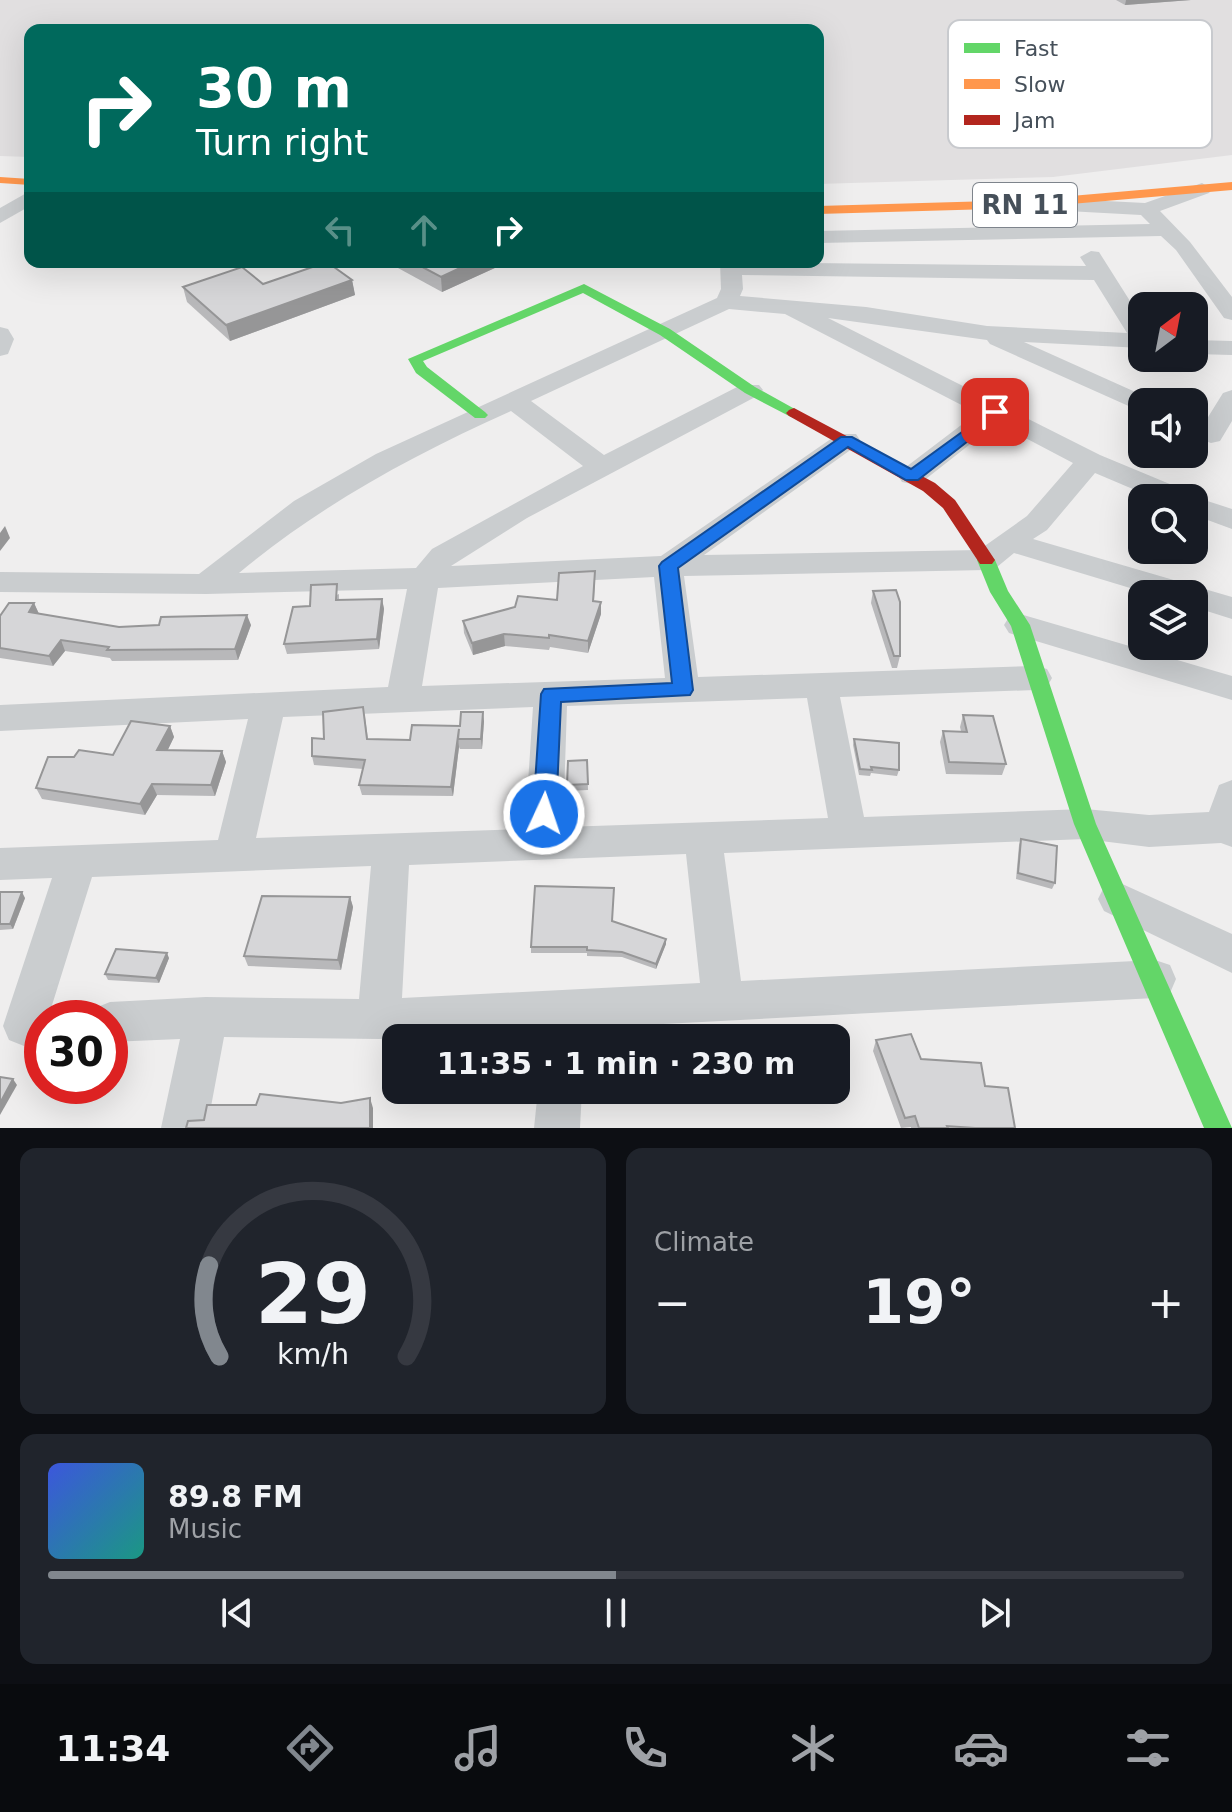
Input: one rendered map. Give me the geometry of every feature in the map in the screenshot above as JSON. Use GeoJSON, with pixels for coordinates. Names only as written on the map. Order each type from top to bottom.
{"type":"FeatureCollection","features":[{"type":"Feature","properties":{"kind":"main road"},"geometry":{"type":"LineString","coordinates":[[0,165],[24,166]]}},
{"type":"Feature","properties":{"kind":"main road","name":"RN 11"},"geometry":{"type":"LineString","coordinates":[[1030,185],[1182,172]]}},
{"type":"Feature","properties":{"kind":"main road","name":"RN 11"},"geometry":{"type":"LineString","coordinates":[[824,192],[999,186]]}},
{"type":"Feature","properties":{"kind":"main road","name":"RN 11"},"geometry":{"type":"LineString","coordinates":[[824,210],[1049,204],[1232,186]]}},
{"type":"Feature","properties":{"kind":"main road"},"geometry":{"type":"LineString","coordinates":[[480,415],[421,370],[415,359],[584,288],[665,332],[750,390],[912,476],[949,504],[997,551],[999,592],[1020,625],[1085,824],[1218,1112]]}},
{"type":"Feature","properties":{"kind":"street"},"geometry":{"type":"LineString","coordinates":[[0,182],[24,184]]}},
{"type":"Feature","properties":{"kind":"street"},"geometry":{"type":"LineString","coordinates":[[1049,204],[1147,209],[1202,189]]}},
{"type":"Feature","properties":{"kind":"street"},"geometry":{"type":"LineString","coordinates":[[0,217],[24,201]]}},
{"type":"Feature","properties":{"kind":"street"},"geometry":{"type":"LineString","coordinates":[[1147,209],[1183,246],[1232,313]]}},
{"type":"Feature","properties":{"kind":"street"},"geometry":{"type":"LineString","coordinates":[[824,237],[1166,230]]}},
{"type":"Feature","properties":{"kind":"street"},"geometry":{"type":"LineString","coordinates":[[1077,231],[1098,273],[1128,319]]}},
{"type":"Feature","properties":{"kind":"street"},"geometry":{"type":"LineString","coordinates":[[824,267],[1098,273]]}},
{"type":"Feature","properties":{"kind":"street"},"geometry":{"type":"LineString","coordinates":[[726,302],[732,289],[733,268]]}},
{"type":"Feature","properties":{"kind":"street"},"geometry":{"type":"LineString","coordinates":[[866,268],[866,314]]}},
{"type":"Feature","properties":{"kind":"street"},"geometry":{"type":"LineString","coordinates":[[206,584],[262,538],[317,499],[480,415],[726,302],[866,314],[987,333],[1128,339]]}},
{"type":"Feature","properties":{"kind":"street"},"geometry":{"type":"LineString","coordinates":[[791,308],[1090,461],[1145,484]]}},
{"type":"Feature","properties":{"kind":"street"},"geometry":{"type":"LineString","coordinates":[[987,333],[1128,398]]}},
{"type":"Feature","properties":{"kind":"street"},"geometry":{"type":"LineString","coordinates":[[0,334],[0,349]]}},
{"type":"Feature","properties":{"kind":"street"},"geometry":{"type":"LineString","coordinates":[[1208,347],[1232,348]]}},
{"type":"Feature","properties":{"kind":"street"},"geometry":{"type":"LineString","coordinates":[[403,699],[424,578],[443,556],[464,541],[750,390]]}},
{"type":"Feature","properties":{"kind":"street"},"geometry":{"type":"LineString","coordinates":[[1208,434],[1211,435],[1232,398]]}},
{"type":"Feature","properties":{"kind":"street"},"geometry":{"type":"LineString","coordinates":[[513,400],[602,467]]}},
{"type":"Feature","properties":{"kind":"street"},"geometry":{"type":"LineString","coordinates":[[912,476],[995,412]]}},
{"type":"Feature","properties":{"kind":"street"},"geometry":{"type":"LineString","coordinates":[[668,566],[847,440]]}},
{"type":"Feature","properties":{"kind":"street"},"geometry":{"type":"LineString","coordinates":[[997,551],[1037,523],[1090,461]]}},
{"type":"Feature","properties":{"kind":"street"},"geometry":{"type":"LineString","coordinates":[[1208,510],[1232,520]]}},
{"type":"Feature","properties":{"kind":"street"},"geometry":{"type":"LineString","coordinates":[[0,582],[206,584],[424,578],[997,551],[1128,581]]}},
{"type":"Feature","properties":{"kind":"street"},"geometry":{"type":"LineString","coordinates":[[668,566],[683,690]]}},
{"type":"Feature","properties":{"kind":"street"},"geometry":{"type":"LineString","coordinates":[[1208,600],[1232,608]]}},
{"type":"Feature","properties":{"kind":"street"},"geometry":{"type":"LineString","coordinates":[[1020,625],[1232,688]]}},
{"type":"Feature","properties":{"kind":"street"},"geometry":{"type":"LineString","coordinates":[[0,718],[403,699],[1035,678]]}},
{"type":"Feature","properties":{"kind":"street"},"geometry":{"type":"LineString","coordinates":[[821,685],[849,833]]}},
{"type":"Feature","properties":{"kind":"street"},"geometry":{"type":"LineString","coordinates":[[543,844],[551,694]]}},
{"type":"Feature","properties":{"kind":"street"},"geometry":{"type":"LineString","coordinates":[[233,856],[269,705]]}},
{"type":"Feature","properties":{"kind":"street"},"geometry":{"type":"LineString","coordinates":[[0,864],[1085,824],[1149,831],[1229,818]]}},
{"type":"Feature","properties":{"kind":"street"},"geometry":{"type":"LineString","coordinates":[[703,839],[723,1001]]}},
{"type":"Feature","properties":{"kind":"street"},"geometry":{"type":"LineString","coordinates":[[379,1019],[391,850]]}},
{"type":"Feature","properties":{"kind":"street"},"geometry":{"type":"LineString","coordinates":[[22,1026],[77,862]]}},
{"type":"Feature","properties":{"kind":"street"},"geometry":{"type":"LineString","coordinates":[[1117,898],[1232,954]]}},
{"type":"Feature","properties":{"kind":"street"},"geometry":{"type":"LineString","coordinates":[[128,1021],[206,1017],[566,1024],[723,1001],[1155,979]]}},
{"type":"Feature","properties":{"kind":"street"},"geometry":{"type":"LineString","coordinates":[[184,1128],[206,1017]]}},
{"type":"Feature","properties":{"kind":"street"},"geometry":{"type":"LineString","coordinates":[[557,1128],[559,1104]]}},
{"type":"Feature","properties":{"kind":"shaded area"},"geometry":{"type":"Polygon","coordinates":[[[0,0],[1232,0],[1232,155],[1053,177],[824,184],[824,24],[24,24],[24,157],[0,156],[0,0]]]}},
{"type":"Feature","properties":{"kind":"building"},"geometry":{"type":"Polygon","coordinates":[[[239,268],[263,284],[310,268],[335,268],[352,280],[226,325],[183,287],[239,268]]]}},
{"type":"Feature","properties":{"kind":"building"},"geometry":{"type":"Polygon","coordinates":[[[424,268],[460,268],[441,277],[424,268]]]}},
{"type":"Feature","properties":{"kind":"building"},"geometry":{"type":"Polygon","coordinates":[[[595,571],[593,601],[601,602],[588,641],[549,635],[549,638],[504,634],[472,643],[463,621],[515,607],[518,596],[557,600],[559,573],[595,571]]]}},
{"type":"Feature","properties":{"kind":"building"},"geometry":{"type":"Polygon","coordinates":[[[337,584],[336,600],[382,599],[377,639],[284,644],[293,607],[310,606],[311,585],[337,584]]]}},
{"type":"Feature","properties":{"kind":"building"},"geometry":{"type":"Polygon","coordinates":[[[896,590],[900,602],[900,656],[894,656],[873,591],[896,590]]]}},
{"type":"Feature","properties":{"kind":"building"},"geometry":{"type":"Polygon","coordinates":[[[9,603],[34,603],[29,612],[119,627],[159,625],[161,617],[247,615],[235,649],[107,650],[109,647],[61,640],[49,656],[0,648],[0,616],[9,603]]]}},
{"type":"Feature","properties":{"kind":"building"},"geometry":{"type":"Polygon","coordinates":[[[363,707],[367,739],[410,740],[412,725],[460,726],[461,712],[483,712],[481,739],[458,739],[459,729],[451,787],[359,785],[365,760],[312,756],[312,738],[324,739],[323,712],[363,707]]]}},
{"type":"Feature","properties":{"kind":"building"},"geometry":{"type":"Polygon","coordinates":[[[963,715],[993,716],[1006,764],[949,762],[943,731],[967,732],[963,715]]]}},
{"type":"Feature","properties":{"kind":"building"},"geometry":{"type":"Polygon","coordinates":[[[131,721],[170,726],[157,750],[222,751],[211,785],[152,784],[140,804],[36,788],[48,757],[74,757],[79,750],[113,755],[131,721]]]}},
{"type":"Feature","properties":{"kind":"building"},"geometry":{"type":"Polygon","coordinates":[[[854,739],[899,743],[899,770],[860,769],[854,739]]]}},
{"type":"Feature","properties":{"kind":"building"},"geometry":{"type":"Polygon","coordinates":[[[587,760],[588,784],[567,785],[568,761],[587,760]]]}},
{"type":"Feature","properties":{"kind":"building"},"geometry":{"type":"Polygon","coordinates":[[[1021,839],[1057,846],[1055,883],[1018,873],[1021,839]]]}},
{"type":"Feature","properties":{"kind":"building"},"geometry":{"type":"Polygon","coordinates":[[[535,886],[614,888],[612,921],[666,939],[656,964],[622,952],[587,950],[587,947],[531,947],[535,886]]]}},
{"type":"Feature","properties":{"kind":"building"},"geometry":{"type":"Polygon","coordinates":[[[0,892],[22,892],[10,924],[0,924],[0,892]]]}},
{"type":"Feature","properties":{"kind":"building"},"geometry":{"type":"Polygon","coordinates":[[[262,896],[350,897],[338,960],[244,956],[262,896]]]}},
{"type":"Feature","properties":{"kind":"building"},"geometry":{"type":"Polygon","coordinates":[[[116,949],[167,953],[156,978],[105,974],[116,949]]]}},
{"type":"Feature","properties":{"kind":"building"},"geometry":{"type":"Polygon","coordinates":[[[911,1034],[921,1059],[981,1063],[985,1086],[1008,1088],[1015,1128],[919,1128],[915,1116],[905,1118],[876,1040],[911,1034]]]}},
{"type":"Feature","properties":{"kind":"building"},"geometry":{"type":"Polygon","coordinates":[[[0,1077],[13,1079],[0,1103],[0,1077]]]}},
{"type":"Feature","properties":{"kind":"building"},"geometry":{"type":"Polygon","coordinates":[[[260,1094],[341,1103],[370,1098],[370,1128],[186,1128],[188,1121],[204,1120],[207,1105],[256,1105],[260,1094]]]}},
{"type":"Feature","properties":{"kind":"traffic: fast"},"geometry":{"type":"LineString","coordinates":[[480,415],[421,370],[415,359],[584,288],[665,332],[750,390],[794,413]]}},
{"type":"Feature","properties":{"kind":"traffic: fast"},"geometry":{"type":"LineString","coordinates":[[986,560],[999,592],[1020,625],[1085,824],[1218,1128]]}},
{"type":"Feature","properties":{"kind":"traffic: slow"},"geometry":{"type":"LineString","coordinates":[[0,180],[24,182]]}},
{"type":"Feature","properties":{"kind":"traffic: slow"},"geometry":{"type":"LineString","coordinates":[[824,210],[1025,204],[1232,186]]}},
{"type":"Feature","properties":{"kind":"traffic: jam"},"geometry":{"type":"LineString","coordinates":[[794,413],[929,487],[949,504],[986,560]]}},
{"type":"Feature","properties":{"kind":"route"},"geometry":{"type":"LineString","coordinates":[[544,814],[551,694],[683,690],[668,566],[847,440],[912,476],[995,412]]}}]}
